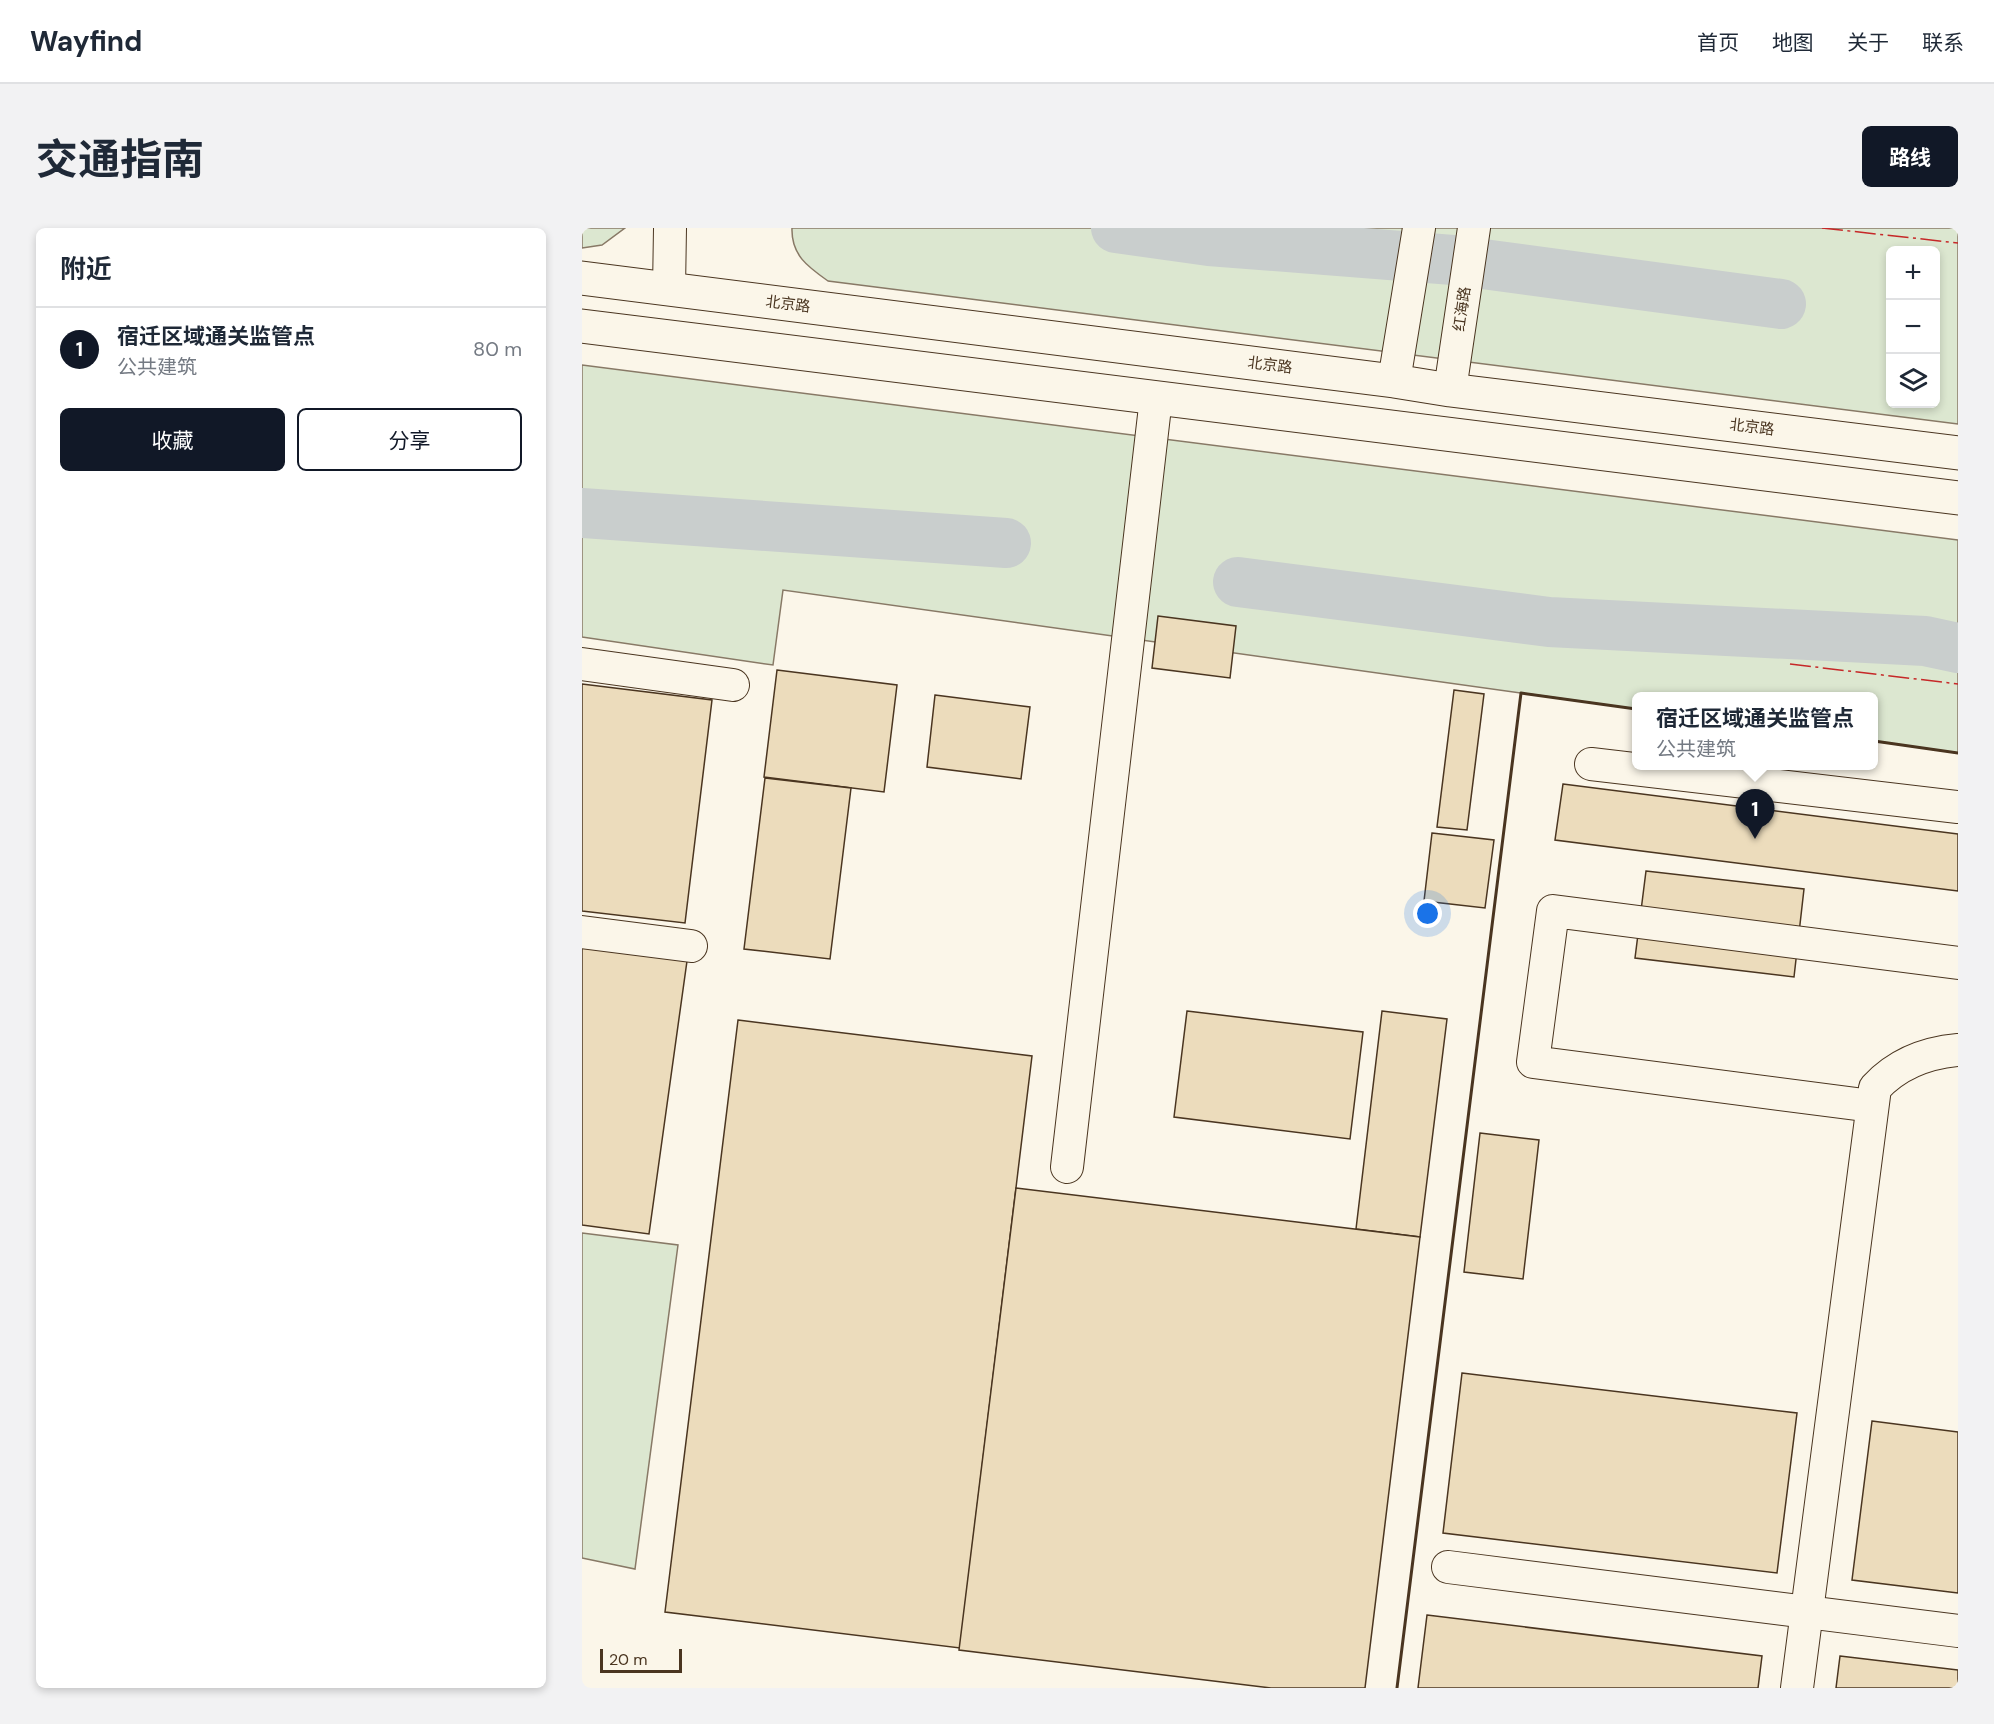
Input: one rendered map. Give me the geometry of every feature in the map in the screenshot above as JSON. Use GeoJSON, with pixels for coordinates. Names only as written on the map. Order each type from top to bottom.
{"type":"FeatureCollection","features":[{"type":"Feature","properties":{"kind":"main road","name":"北京路"},"geometry":{"type":"LineString","coordinates":[[582,278],[1958,453]]}},
{"type":"Feature","properties":{"kind":"main road"},"geometry":{"type":"LineString","coordinates":[[582,326],[1958,498]]}},
{"type":"Feature","properties":{"kind":"street"},"geometry":{"type":"LineString","coordinates":[[669,228],[669,289]]}},
{"type":"Feature","properties":{"kind":"street"},"geometry":{"type":"LineString","coordinates":[[1394,381],[1419,228]]}},
{"type":"Feature","properties":{"kind":"street","name":"红海路"},"geometry":{"type":"LineString","coordinates":[[1450,390],[1474,228]]}},
{"type":"Feature","properties":{"kind":"street"},"geometry":{"type":"LineString","coordinates":[[1067,1167],[1156,398]]}},
{"type":"Feature","properties":{"kind":"street"},"geometry":{"type":"LineString","coordinates":[[582,664],[733,684]]}},
{"type":"Feature","properties":{"kind":"street"},"geometry":{"type":"LineString","coordinates":[[1591,764],[1632,769]]}},
{"type":"Feature","properties":{"kind":"street"},"geometry":{"type":"LineString","coordinates":[[1642,770],[1958,807]]}},
{"type":"Feature","properties":{"kind":"street"},"geometry":{"type":"LineString","coordinates":[[1872,1106],[1533,1062],[1553,911],[1958,963]]}},
{"type":"Feature","properties":{"kind":"street"},"geometry":{"type":"LineString","coordinates":[[582,932],[691,946]]}},
{"type":"Feature","properties":{"kind":"street"},"geometry":{"type":"LineString","coordinates":[[1797,1688],[1875,1088],[1887,1074],[1914,1059],[1958,1050]]}},
{"type":"Feature","properties":{"kind":"street"},"geometry":{"type":"LineString","coordinates":[[1448,1568],[1958,1631]]}},
{"type":"Feature","properties":{"kind":"green space"},"geometry":{"type":"Polygon","coordinates":[[[582,228],[625,228],[602,245],[582,248],[582,228]]]}},
{"type":"Feature","properties":{"kind":"green space"},"geometry":{"type":"Polygon","coordinates":[[[792,228],[1958,228],[1958,424],[828,281],[802,259],[794,246],[792,228]]]}},
{"type":"Feature","properties":{"kind":"green space"},"geometry":{"type":"Polygon","coordinates":[[[582,365],[1958,540],[1958,753],[1878,742],[1878,692],[1632,692],[1632,708],[783,590],[773,665],[582,637],[582,365]]]}},
{"type":"Feature","properties":{"kind":"green space"},"geometry":{"type":"Polygon","coordinates":[[[582,1233],[678,1245],[635,1569],[582,1558],[582,1233]]]}},
{"type":"Feature","properties":{"kind":"building"},"geometry":{"type":"Polygon","coordinates":[[[1158,616],[1236,626],[1230,678],[1152,668],[1158,616]]]}},
{"type":"Feature","properties":{"kind":"building"},"geometry":{"type":"Polygon","coordinates":[[[777,670],[897,685],[884,792],[764,777],[777,670]]]}},
{"type":"Feature","properties":{"kind":"building"},"geometry":{"type":"Polygon","coordinates":[[[582,684],[712,700],[685,923],[582,911],[582,684]]]}},
{"type":"Feature","properties":{"kind":"building"},"geometry":{"type":"Polygon","coordinates":[[[1454,690],[1484,694],[1467,830],[1437,827],[1454,690]]]}},
{"type":"Feature","properties":{"kind":"building"},"geometry":{"type":"Polygon","coordinates":[[[935,695],[1030,707],[1021,779],[927,767],[935,695]]]}},
{"type":"Feature","properties":{"kind":"building"},"geometry":{"type":"Polygon","coordinates":[[[765,778],[851,788],[830,959],[744,949],[765,778]]]}},
{"type":"Feature","properties":{"kind":"building"},"geometry":{"type":"Polygon","coordinates":[[[1563,784],[1958,834],[1958,891],[1555,840],[1563,784]]]}},
{"type":"Feature","properties":{"kind":"building"},"geometry":{"type":"Polygon","coordinates":[[[1432,833],[1494,840],[1485,908],[1424,901],[1432,833]]]}},
{"type":"Feature","properties":{"kind":"building"},"geometry":{"type":"Polygon","coordinates":[[[1646,871],[1804,889],[1794,977],[1635,958],[1646,871]]]}},
{"type":"Feature","properties":{"kind":"building"},"geometry":{"type":"Polygon","coordinates":[[[582,947],[687,961],[649,1234],[582,1225],[582,947]]]}},
{"type":"Feature","properties":{"kind":"building"},"geometry":{"type":"Polygon","coordinates":[[[1187,1011],[1363,1032],[1350,1139],[1174,1117],[1187,1011]]]}},
{"type":"Feature","properties":{"kind":"building"},"geometry":{"type":"Polygon","coordinates":[[[1382,1011],[1447,1019],[1420,1237],[1356,1229],[1382,1011]]]}},
{"type":"Feature","properties":{"kind":"building"},"geometry":{"type":"Polygon","coordinates":[[[738,1020],[1032,1056],[960,1648],[665,1612],[738,1020]]]}},
{"type":"Feature","properties":{"kind":"building"},"geometry":{"type":"Polygon","coordinates":[[[1480,1133],[1539,1140],[1523,1279],[1464,1272],[1480,1133]]]}},
{"type":"Feature","properties":{"kind":"building"},"geometry":{"type":"Polygon","coordinates":[[[1016,1188],[1420,1237],[1365,1688],[1271,1688],[959,1650],[1016,1188]]]}},
{"type":"Feature","properties":{"kind":"building"},"geometry":{"type":"Polygon","coordinates":[[[1462,1373],[1797,1413],[1777,1573],[1443,1533],[1462,1373]]]}},
{"type":"Feature","properties":{"kind":"building"},"geometry":{"type":"Polygon","coordinates":[[[1872,1421],[1958,1432],[1958,1593],[1852,1580],[1872,1421]]]}},
{"type":"Feature","properties":{"kind":"building"},"geometry":{"type":"Polygon","coordinates":[[[1427,1615],[1762,1656],[1758,1688],[1418,1688],[1427,1615]]]}},
{"type":"Feature","properties":{"kind":"building"},"geometry":{"type":"Polygon","coordinates":[[[1840,1656],[1958,1670],[1958,1688],[1836,1688],[1840,1656]]]}},
{"type":"Feature","properties":{"kind":"waterway"},"geometry":{"type":"LineString","coordinates":[[1116,228],[1209,241],[1453,260],[1781,304]]}},
{"type":"Feature","properties":{"kind":"waterway"},"geometry":{"type":"LineString","coordinates":[[582,513],[1006,543]]}},
{"type":"Feature","properties":{"kind":"waterway"},"geometry":{"type":"LineString","coordinates":[[1238,582],[1549,622],[1925,641],[1958,648]]}},
{"type":"Feature","properties":{"kind":"wall"},"geometry":{"type":"LineString","coordinates":[[1397,1688],[1521,693],[1632,708]]}},
{"type":"Feature","properties":{"kind":"wall"},"geometry":{"type":"LineString","coordinates":[[1878,742],[1958,753]]}},
{"type":"Feature","properties":{"kind":"power"},"geometry":{"type":"LineString","coordinates":[[1822,228],[1958,243]]}},
{"type":"Feature","properties":{"kind":"power"},"geometry":{"type":"LineString","coordinates":[[1790,664],[1958,684]]}},
{"type":"Feature","properties":{"kind":"place","name":"宿迁区域通关监管点"},"geometry":{"type":"Point","coordinates":[1755,839]}}]}
